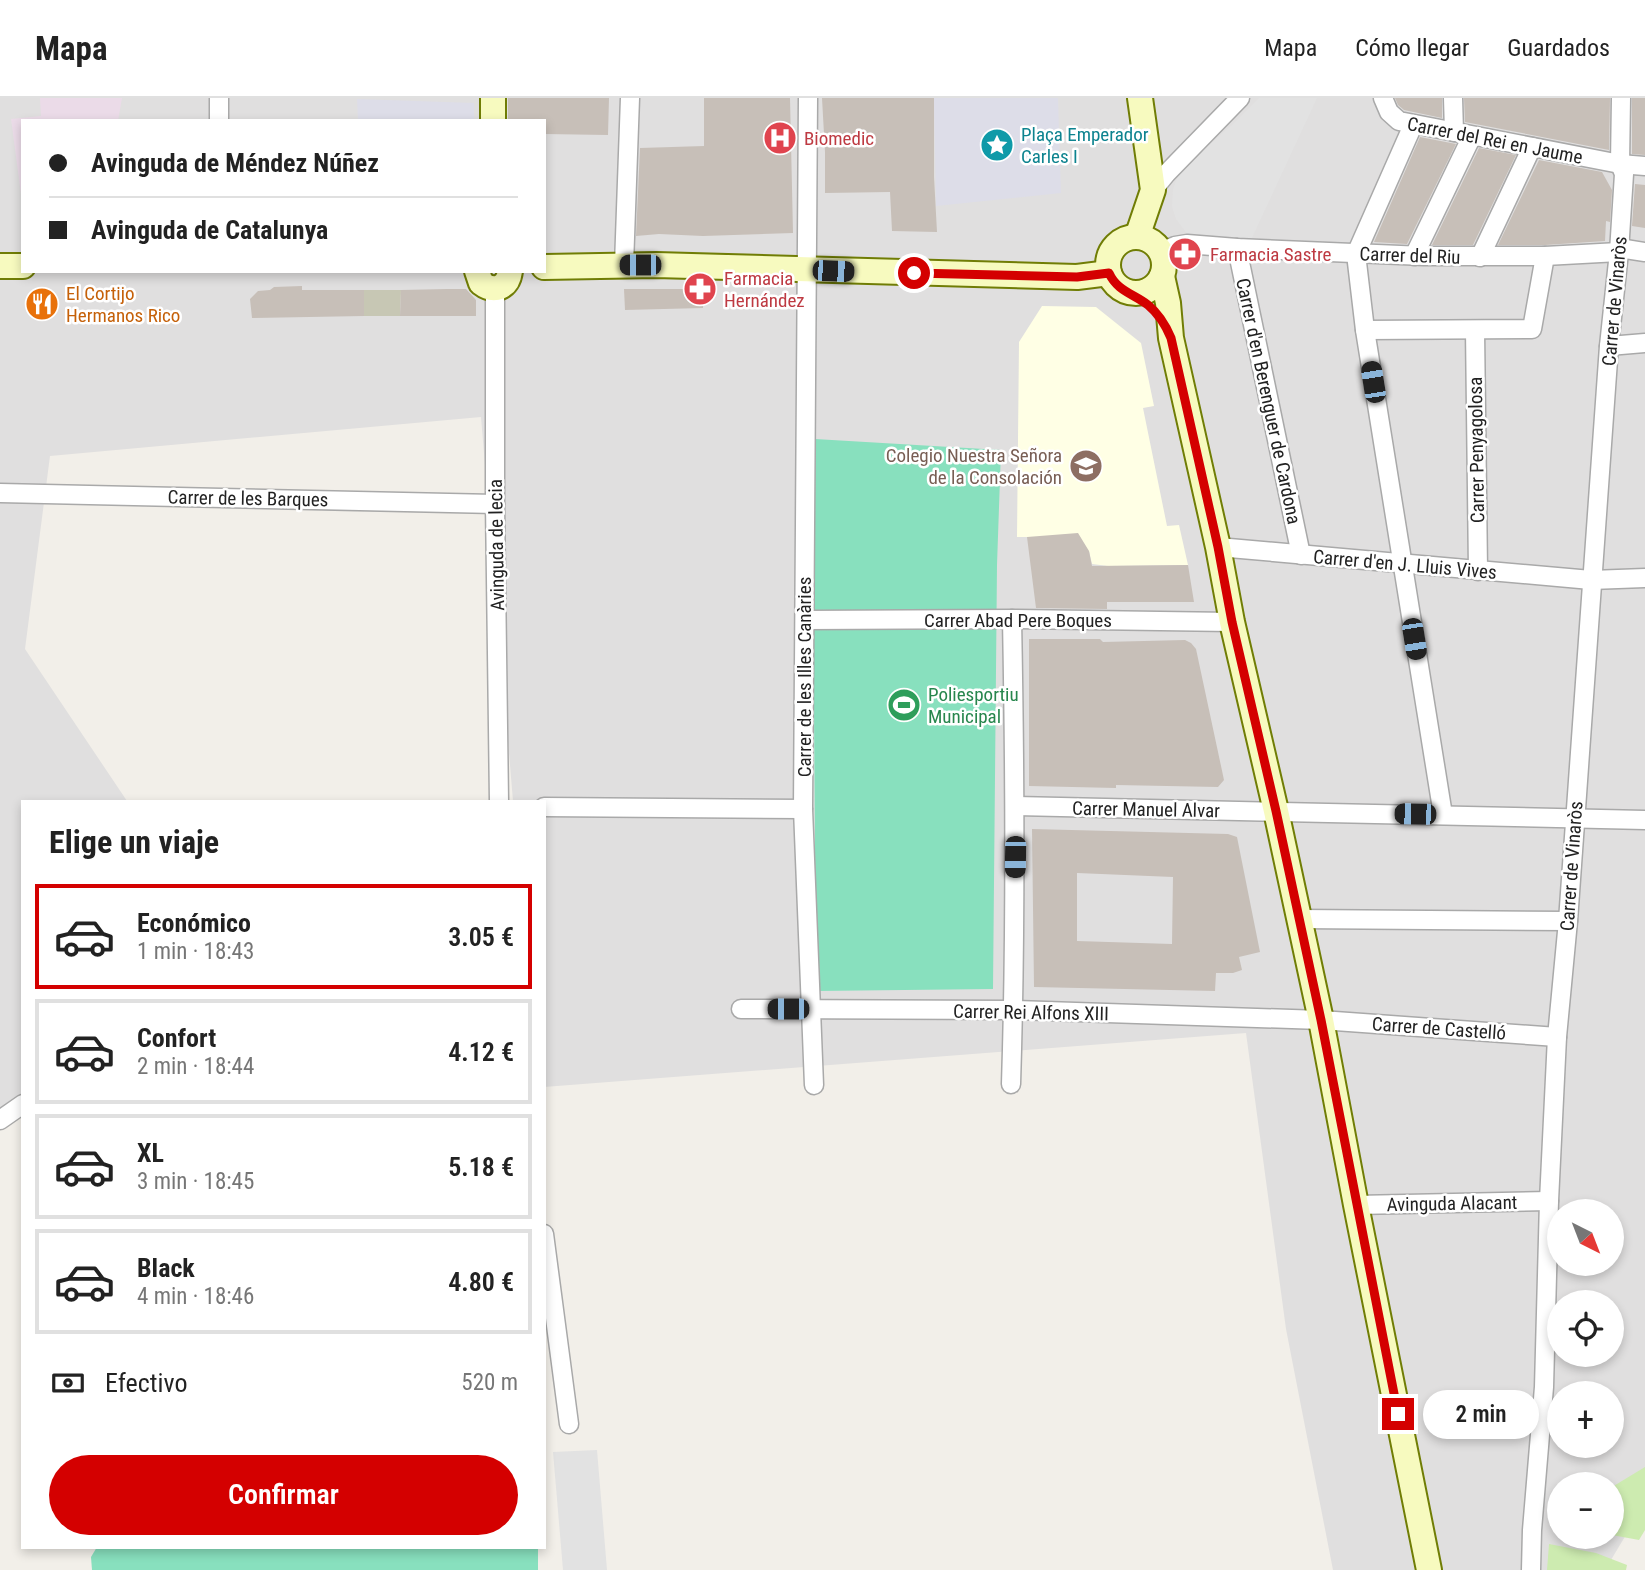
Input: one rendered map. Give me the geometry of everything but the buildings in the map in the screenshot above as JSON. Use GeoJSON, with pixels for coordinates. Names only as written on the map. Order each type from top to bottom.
{"type":"FeatureCollection","features":[{"type":"Feature","properties":{"kind":"street"},"geometry":{"type":"LineString","coordinates":[[219,98],[219,119]]}},
{"type":"Feature","properties":{"kind":"street"},"geometry":{"type":"LineString","coordinates":[[493,98],[493,119]]}},
{"type":"Feature","properties":{"kind":"street"},"geometry":{"type":"LineString","coordinates":[[624,265],[630,98]]}},
{"type":"Feature","properties":{"kind":"street","name":"Carrer de les Illes Canàries"},"geometry":{"type":"LineString","coordinates":[[808,98],[803,809],[814,1085]]}},
{"type":"Feature","properties":{"kind":"street"},"geometry":{"type":"LineString","coordinates":[[1140,98],[1153,190]]}},
{"type":"Feature","properties":{"kind":"street"},"geometry":{"type":"LineString","coordinates":[[1137,237],[1153,190],[1240,98]]}},
{"type":"Feature","properties":{"kind":"street","name":"Carrer del Rei en Jaume"},"geometry":{"type":"LineString","coordinates":[[1383,98],[1389,112],[1399,121],[1413,125],[1620,164],[1645,166]]}},
{"type":"Feature","properties":{"kind":"street"},"geometry":{"type":"LineString","coordinates":[[1413,256],[1463,134],[1453,98]]}},
{"type":"Feature","properties":{"kind":"street","name":"Carrer de Vinaròs"},"geometry":{"type":"LineString","coordinates":[[1549,1199],[1557,1037],[1624,174],[1620,164],[1621,98]]}},
{"type":"Feature","properties":{"kind":"street"},"geometry":{"type":"LineString","coordinates":[[1413,125],[1356,254],[1365,330],[1443,815]]}},
{"type":"Feature","properties":{"kind":"street"},"geometry":{"type":"LineString","coordinates":[[1480,257],[1532,147]]}},
{"type":"Feature","properties":{"kind":"street"},"geometry":{"type":"LineString","coordinates":[[1171,338],[1156,313],[1118,287],[1109,273],[1110,256],[1119,243],[1127,239],[1137,237],[1151,242],[1161,264],[1171,338],[1321,1020],[1429,1570]]}},
{"type":"Feature","properties":{"kind":"street","name":"Carrer del Riu"},"geometry":{"type":"LineString","coordinates":[[1161,264],[1175,246],[1187,244],[1413,256],[1545,256],[1619,250],[1645,252]]}},
{"type":"Feature","properties":{"kind":"street","name":"Carrer d'en Berenguer de Cardona"},"geometry":{"type":"LineString","coordinates":[[1237,248],[1301,555]]}},
{"type":"Feature","properties":{"kind":"street"},"geometry":{"type":"LineString","coordinates":[[1365,330],[1532,329],[1545,256]]}},
{"type":"Feature","properties":{"kind":"street"},"geometry":{"type":"LineString","coordinates":[[1130,293],[1143,293],[1158,284],[1161,264]]}},
{"type":"Feature","properties":{"kind":"street"},"geometry":{"type":"LineString","coordinates":[[546,267],[624,265],[1077,277],[1109,273]]}},
{"type":"Feature","properties":{"kind":"street"},"geometry":{"type":"LineString","coordinates":[[0,266],[21,266]]}},
{"type":"Feature","properties":{"kind":"street"},"geometry":{"type":"LineString","coordinates":[[477,273],[478,279],[485,286],[503,280]]}},
{"type":"Feature","properties":{"kind":"street","name":"Avinguda de lecia"},"geometry":{"type":"LineString","coordinates":[[499,800],[495,504],[503,280]]}},
{"type":"Feature","properties":{"kind":"street","name":"Carrer Penyagolosa"},"geometry":{"type":"LineString","coordinates":[[1475,330],[1478,571]]}},
{"type":"Feature","properties":{"kind":"street"},"geometry":{"type":"LineString","coordinates":[[1609,346],[1645,343]]}},
{"type":"Feature","properties":{"kind":"street","name":"Carrer de les Barques"},"geometry":{"type":"LineString","coordinates":[[0,493],[495,504]]}},
{"type":"Feature","properties":{"kind":"street","name":"Carrer d'en J. Lluis Vives"},"geometry":{"type":"LineString","coordinates":[[1218,547],[1591,580],[1645,578]]}},
{"type":"Feature","properties":{"kind":"street"},"geometry":{"type":"LineString","coordinates":[[1011,1084],[1016,806],[1012,619]]}},
{"type":"Feature","properties":{"kind":"street","name":"Carrer Abad Pere Boques"},"geometry":{"type":"LineString","coordinates":[[804,620],[1232,622]]}},
{"type":"Feature","properties":{"kind":"street","name":"Carrer Manuel Alvar"},"geometry":{"type":"LineString","coordinates":[[1016,806],[1645,820]]}},
{"type":"Feature","properties":{"kind":"street"},"geometry":{"type":"LineString","coordinates":[[546,807],[803,809]]}},
{"type":"Feature","properties":{"kind":"street"},"geometry":{"type":"LineString","coordinates":[[1299,919],[1568,921]]}},
{"type":"Feature","properties":{"kind":"street","name":"Carrer Rei Alfons XIII"},"geometry":{"type":"LineString","coordinates":[[741,1009],[1013,1010],[1321,1020]]}},
{"type":"Feature","properties":{"kind":"street","name":"Carrer de Castelló"},"geometry":{"type":"LineString","coordinates":[[1321,1020],[1557,1037]]}},
{"type":"Feature","properties":{"kind":"street"},"geometry":{"type":"LineString","coordinates":[[0,1120],[21,1105]]}},
{"type":"Feature","properties":{"kind":"street","name":"Avinguda Alacant"},"geometry":{"type":"LineString","coordinates":[[1356,1205],[1547,1201]]}},
{"type":"Feature","properties":{"kind":"street"},"geometry":{"type":"LineString","coordinates":[[546,1249],[569,1424]]}},
{"type":"Feature","properties":{"kind":"street","name":"Carrer de Vinaròs"},"geometry":{"type":"LineString","coordinates":[[1531,1570],[1544,1387],[1547,1275]]}},
{"type":"Feature","properties":{"kind":"shaded area"},"geometry":{"type":"Polygon","coordinates":[[[0,98],[1645,98],[1645,1503],[1624,1538],[1624,1472],[1547,1472],[1547,1549],[1618,1549],[1605,1570],[1333,1570],[1286,1329],[1246,1033],[546,1087],[546,800],[513,800],[481,417],[50,456],[25,649],[126,800],[21,800],[21,1107],[0,1121],[0,98]]]}},
{"type":"Feature","properties":{"kind":"shaded area"},"geometry":{"type":"Polygon","coordinates":[[[40,98],[122,98],[118,119],[21,119],[21,194],[11,119],[41,116],[40,98]]]}},
{"type":"Feature","properties":{"kind":"shaded area","name":"Plaça Emperador Carles I"},"geometry":{"type":"Polygon","coordinates":[[[934,98],[1058,98],[1061,193],[936,206],[934,98]]]}},
{"type":"Feature","properties":{"kind":"shaded area"},"geometry":{"type":"Polygon","coordinates":[[[1259,98],[1317,98],[1250,242],[1206,242],[1188,235],[1176,219],[1172,207],[1173,189],[1178,176],[1189,162],[1259,98]]]}},
{"type":"Feature","properties":{"kind":"shaded area"},"geometry":{"type":"Polygon","coordinates":[[[357,99],[474,103],[474,119],[358,119],[357,99]]]}},
{"type":"Feature","properties":{"kind":"shaded area"},"geometry":{"type":"Polygon","coordinates":[[[364,290],[401,290],[400,316],[364,316],[364,290]]]}},
{"type":"Feature","properties":{"kind":"shaded area","name":"Colegio Nuestra Señora de la Consolación"},"geometry":{"type":"Polygon","coordinates":[[[1042,306],[1096,307],[1141,343],[1154,406],[1143,408],[1167,526],[1179,525],[1188,565],[1092,564],[1089,551],[1017,537],[1019,342],[1042,306]]]}},
{"type":"Feature","properties":{"kind":"shaded area"},"geometry":{"type":"Polygon","coordinates":[[[597,1450],[607,1570],[563,1570],[553,1452],[597,1450]]]}},
{"type":"Feature","properties":{"kind":"green space"},"geometry":{"type":"Polygon","coordinates":[[[815,439],[1001,450],[997,565],[993,989],[816,991],[813,559],[815,439]]]}},
{"type":"Feature","properties":{"kind":"green space"},"geometry":{"type":"Polygon","coordinates":[[[1645,1467],[1645,1530],[1639,1540],[1624,1537],[1624,1480],[1645,1467]]]}},
{"type":"Feature","properties":{"kind":"green space"},"geometry":{"type":"Polygon","coordinates":[[[96,1549],[538,1549],[538,1570],[92,1570],[91,1557],[96,1549]]]}},
{"type":"Feature","properties":{"kind":"green space"},"geometry":{"type":"Polygon","coordinates":[[[1549,1549],[1575,1549],[1596,1553],[1627,1565],[1626,1570],[1547,1570],[1549,1549]]]}},
{"type":"Feature","properties":{"kind":"place","name":"Biomedic"},"geometry":{"type":"Point","coordinates":[780,138]}},
{"type":"Feature","properties":{"kind":"place","name":"Plaça Emperador Carles I"},"geometry":{"type":"Point","coordinates":[997,145]}},
{"type":"Feature","properties":{"kind":"place","name":"Farmacia Sastre"},"geometry":{"type":"Point","coordinates":[1185,254]}},
{"type":"Feature","properties":{"kind":"place","name":"Farmacia Hernández"},"geometry":{"type":"Point","coordinates":[700,289]}},
{"type":"Feature","properties":{"kind":"place","name":"El Cortijo Hermanos Rico"},"geometry":{"type":"Point","coordinates":[42,304]}},
{"type":"Feature","properties":{"kind":"place","name":"Colegio Nuestra Señora de la Consolación"},"geometry":{"type":"Point","coordinates":[1086,466]}},
{"type":"Feature","properties":{"kind":"place","name":"Poliesportiu Municipal"},"geometry":{"type":"Point","coordinates":[904,705]}},
{"type":"Feature","properties":{"kind":"route"},"geometry":{"type":"LineString","coordinates":[[914,273],[1077,277],[1109,273],[1118,287],[1156,313],[1171,338],[1321,1020],[1398,1414]]}}]}
